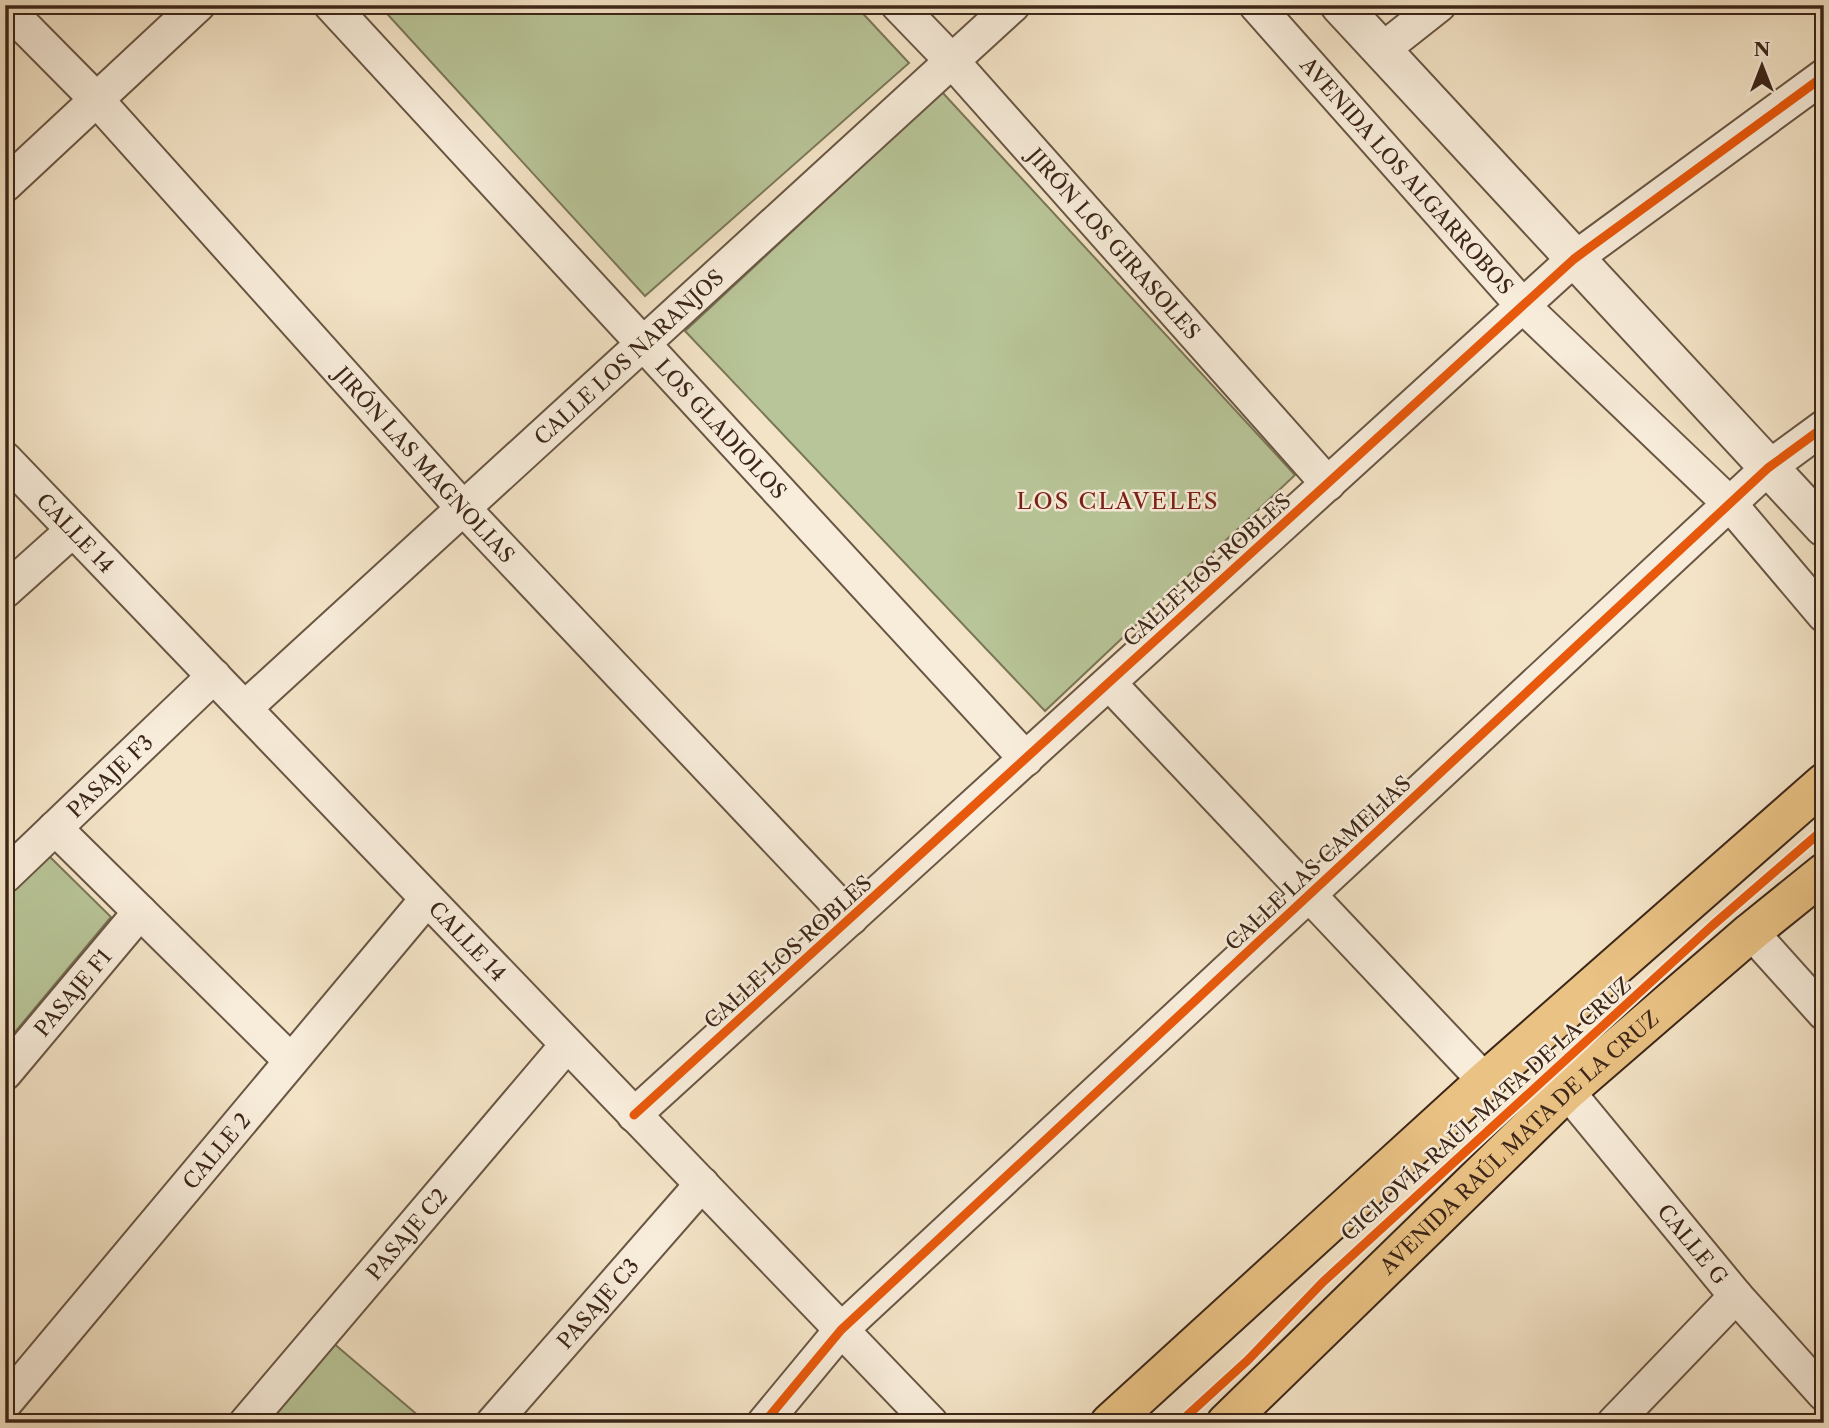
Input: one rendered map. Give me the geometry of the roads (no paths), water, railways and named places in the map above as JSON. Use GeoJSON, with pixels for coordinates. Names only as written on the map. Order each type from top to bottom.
{"type":"FeatureCollection","features":[{"type":"Feature","properties":{"kind":"main road"},"geometry":{"type":"LineString","coordinates":[[1110,1423],[1485,1081],[1824,783]]}},
{"type":"Feature","properties":{"kind":"main road","name":"AVENIDA RAÚL MATA DE LA CRUZ"},"geometry":{"type":"LineString","coordinates":[[1226,1423],[1567,1091],[1751,932],[1824,873]]}},
{"type":"Feature","properties":{"kind":"street"},"geometry":{"type":"LineString","coordinates":[[5,185],[198,5]]}},
{"type":"Feature","properties":{"kind":"street","name":"LOS GLADIOLOS"},"geometry":{"type":"LineString","coordinates":[[331,5],[1026,759]]}},
{"type":"Feature","properties":{"kind":"street","name":"JIRÓN LOS GIRASOLES"},"geometry":{"type":"LineString","coordinates":[[898,5],[952,61],[1328,484]]}},
{"type":"Feature","properties":{"kind":"street","name":"CALLE LOS NARANJOS"},"geometry":{"type":"LineString","coordinates":[[245,708],[1013,5]]}},
{"type":"Feature","properties":{"kind":"street","name":"AVENIDA LOS ALGARROBOS"},"geometry":{"type":"LineString","coordinates":[[1256,5],[1523,306],[1730,503],[1824,615]]}},
{"type":"Feature","properties":{"kind":"street"},"geometry":{"type":"LineString","coordinates":[[1340,5],[1824,527]]}},
{"type":"Feature","properties":{"kind":"street"},"geometry":{"type":"LineString","coordinates":[[1382,50],[1439,5]]}},
{"type":"Feature","properties":{"kind":"street","name":"JIRÓN LAS MAGNOLIAS"},"geometry":{"type":"LineString","coordinates":[[5,6],[96,99],[463,508],[851,918]]}},
{"type":"Feature","properties":{"kind":"street","name":"CALLE LOS ROBLES"},"geometry":{"type":"LineString","coordinates":[[634,1115],[1574,259],[1824,76]]}},
{"type":"Feature","properties":{"kind":"street","name":"CALLE LAS CAMELIAS"},"geometry":{"type":"LineString","coordinates":[[764,1423],[841,1330],[1768,468],[1824,427]]}},
{"type":"Feature","properties":{"kind":"street","name":"CALLE 14"},"geometry":{"type":"LineString","coordinates":[[5,459],[931,1423]]}},
{"type":"Feature","properties":{"kind":"street"},"geometry":{"type":"LineString","coordinates":[[5,591],[73,530]]}},
{"type":"Feature","properties":{"kind":"street","name":"PASAJE F3"},"geometry":{"type":"LineString","coordinates":[[5,876],[214,676]]}},
{"type":"Feature","properties":{"kind":"street"},"geometry":{"type":"LineString","coordinates":[[1109,683],[1485,1081]]}},
{"type":"Feature","properties":{"kind":"street"},"geometry":{"type":"LineString","coordinates":[[55,828],[291,1061]]}},
{"type":"Feature","properties":{"kind":"street","name":"CALLE 2"},"geometry":{"type":"LineString","coordinates":[[5,1403],[427,899]]}},
{"type":"Feature","properties":{"kind":"street","name":"PASAJE F1"},"geometry":{"type":"LineString","coordinates":[[5,1073],[140,912]]}},
{"type":"Feature","properties":{"kind":"street"},"geometry":{"type":"LineString","coordinates":[[1751,932],[1824,1013]]}},
{"type":"Feature","properties":{"kind":"street","name":"PASAJE C2"},"geometry":{"type":"LineString","coordinates":[[246,1423],[567,1045]]}},
{"type":"Feature","properties":{"kind":"street","name":"CALLE G"},"geometry":{"type":"LineString","coordinates":[[1567,1091],[1736,1296],[1824,1394]]}},
{"type":"Feature","properties":{"kind":"street","name":"PASAJE C3"},"geometry":{"type":"LineString","coordinates":[[492,1423],[702,1184]]}},
{"type":"Feature","properties":{"kind":"street"},"geometry":{"type":"LineString","coordinates":[[1614,1423],[1736,1296]]}},
{"type":"Feature","properties":{"kind":"district","name":"LOS CLAVELES"},"geometry":{"type":"Point","coordinates":[1118,501]}}]}
